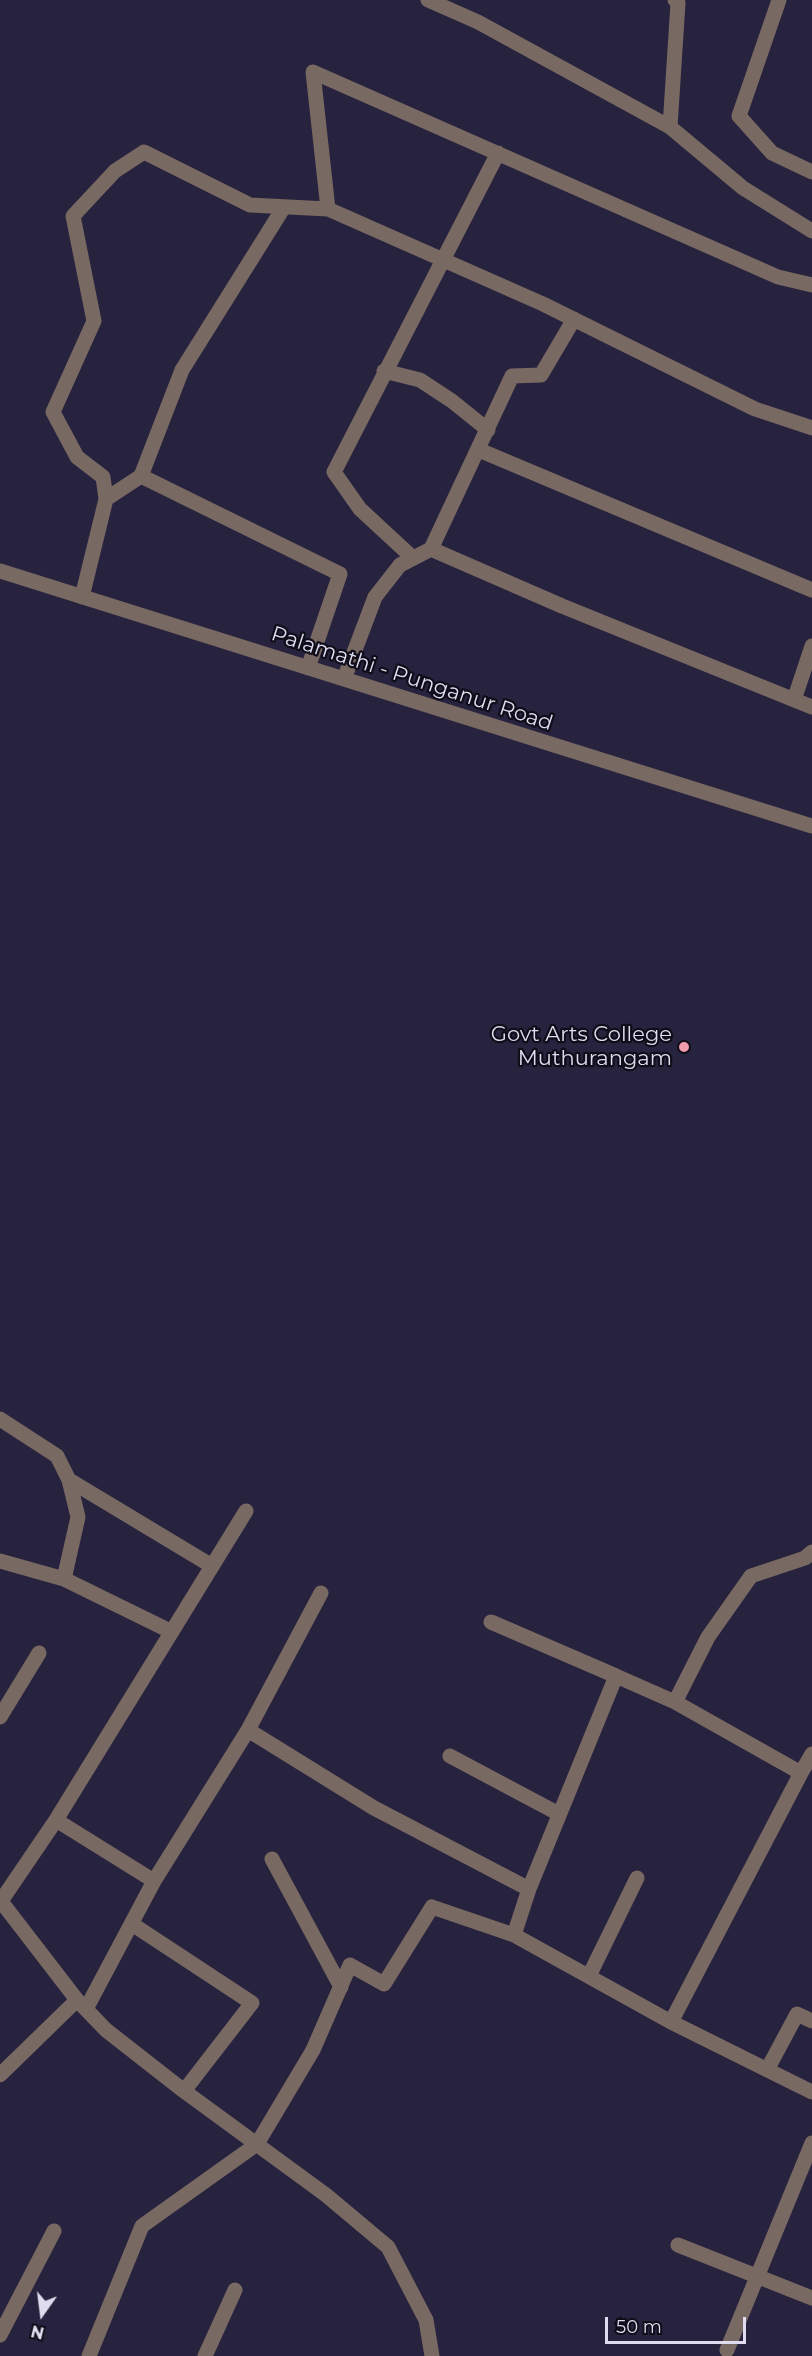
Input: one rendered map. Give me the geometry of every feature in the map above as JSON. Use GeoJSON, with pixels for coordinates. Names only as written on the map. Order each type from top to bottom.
{"type":"FeatureCollection","features":[{"type":"Feature","properties":{"kind":"street"},"geometry":{"type":"LineString","coordinates":[[428,0],[478,22],[670,126],[743,188],[812,231]]}},
{"type":"Feature","properties":{"kind":"street"},"geometry":{"type":"LineString","coordinates":[[670,126],[678,3],[675,0]]}},
{"type":"Feature","properties":{"kind":"street"},"geometry":{"type":"LineString","coordinates":[[779,0],[739,116],[771,153],[812,172]]}},
{"type":"Feature","properties":{"kind":"street"},"geometry":{"type":"LineString","coordinates":[[328,209],[312,72],[778,277],[812,285]]}},
{"type":"Feature","properties":{"kind":"street"},"geometry":{"type":"LineString","coordinates":[[82,597],[106,499],[103,477],[77,457],[53,412],[94,321],[73,216],[115,171],[144,152],[250,205],[328,209],[574,319],[755,409],[812,428]]}},
{"type":"Feature","properties":{"kind":"street"},"geometry":{"type":"LineString","coordinates":[[413,558],[360,509],[334,472],[498,153]]}},
{"type":"Feature","properties":{"kind":"street"},"geometry":{"type":"LineString","coordinates":[[106,499],[141,476],[182,370],[284,207]]}},
{"type":"Feature","properties":{"kind":"street"},"geometry":{"type":"LineString","coordinates":[[344,679],[375,597],[400,565],[431,549],[513,376],[541,375],[574,319]]}},
{"type":"Feature","properties":{"kind":"street"},"geometry":{"type":"LineString","coordinates":[[384,371],[420,380],[452,401],[488,430]]}},
{"type":"Feature","properties":{"kind":"street"},"geometry":{"type":"LineString","coordinates":[[479,450],[812,590]]}},
{"type":"Feature","properties":{"kind":"street"},"geometry":{"type":"LineString","coordinates":[[141,476],[340,574],[308,668]]}},
{"type":"Feature","properties":{"kind":"street"},"geometry":{"type":"LineString","coordinates":[[431,549],[562,606],[812,707]]}},
{"type":"Feature","properties":{"kind":"street","name":"Palamathi - Punganur Road"},"geometry":{"type":"LineString","coordinates":[[0,572],[812,826]]}},
{"type":"Feature","properties":{"kind":"street"},"geometry":{"type":"LineString","coordinates":[[794,700],[812,646]]}},
{"type":"Feature","properties":{"kind":"street"},"geometry":{"type":"LineString","coordinates":[[0,1419],[57,1456],[69,1480],[78,1517],[64,1579]]}},
{"type":"Feature","properties":{"kind":"street"},"geometry":{"type":"LineString","coordinates":[[69,1480],[212,1566]]}},
{"type":"Feature","properties":{"kind":"street"},"geometry":{"type":"LineString","coordinates":[[246,1511],[56,1820],[1,1901],[82,2005],[106,2030],[184,2091],[326,2195],[388,2247],[426,2320],[432,2356]]}},
{"type":"Feature","properties":{"kind":"street"},"geometry":{"type":"LineString","coordinates":[[675,1702],[708,1637],[751,1576],[805,1558],[812,1552]]}},
{"type":"Feature","properties":{"kind":"street"},"geometry":{"type":"LineString","coordinates":[[0,1561],[64,1579],[172,1632]]}},
{"type":"Feature","properties":{"kind":"street"},"geometry":{"type":"LineString","coordinates":[[1,2071],[82,2005],[132,1924],[154,1881],[248,1730],[321,1593]]}},
{"type":"Feature","properties":{"kind":"street"},"geometry":{"type":"LineString","coordinates":[[492,1622],[675,1702],[801,1773]]}},
{"type":"Feature","properties":{"kind":"street"},"geometry":{"type":"LineString","coordinates":[[0,1717],[39,1653]]}},
{"type":"Feature","properties":{"kind":"street"},"geometry":{"type":"LineString","coordinates":[[514,1935],[529,1889],[616,1676]]}},
{"type":"Feature","properties":{"kind":"street"},"geometry":{"type":"LineString","coordinates":[[248,1730],[374,1808],[529,1889]]}},
{"type":"Feature","properties":{"kind":"street"},"geometry":{"type":"LineString","coordinates":[[671,2022],[812,1754]]}},
{"type":"Feature","properties":{"kind":"street"},"geometry":{"type":"LineString","coordinates":[[450,1756],[559,1814]]}},
{"type":"Feature","properties":{"kind":"street"},"geometry":{"type":"LineString","coordinates":[[56,1820],[154,1881]]}},
{"type":"Feature","properties":{"kind":"street"},"geometry":{"type":"LineString","coordinates":[[272,1859],[341,1987]]}},
{"type":"Feature","properties":{"kind":"street"},"geometry":{"type":"LineString","coordinates":[[589,1976],[637,1878]]}},
{"type":"Feature","properties":{"kind":"street"},"geometry":{"type":"LineString","coordinates":[[89,2356],[142,2226],[257,2144],[313,2050],[350,1965],[384,1984],[432,1907],[514,1935],[671,2022],[812,2092]]}},
{"type":"Feature","properties":{"kind":"street"},"geometry":{"type":"LineString","coordinates":[[132,1924],[252,2003],[184,2091]]}},
{"type":"Feature","properties":{"kind":"street"},"geometry":{"type":"LineString","coordinates":[[767,2070],[797,2014],[812,2021]]}},
{"type":"Feature","properties":{"kind":"street"},"geometry":{"type":"LineString","coordinates":[[727,2350],[812,2143]]}},
{"type":"Feature","properties":{"kind":"street"},"geometry":{"type":"LineString","coordinates":[[0,2335],[54,2230]]}},
{"type":"Feature","properties":{"kind":"street"},"geometry":{"type":"LineString","coordinates":[[678,2245],[756,2278],[812,2298]]}},
{"type":"Feature","properties":{"kind":"street"},"geometry":{"type":"LineString","coordinates":[[205,2356],[235,2290]]}},
{"type":"Feature","properties":{"kind":"place","name":"Govt Arts College Muthurangam"},"geometry":{"type":"Point","coordinates":[684,1047]}}]}
